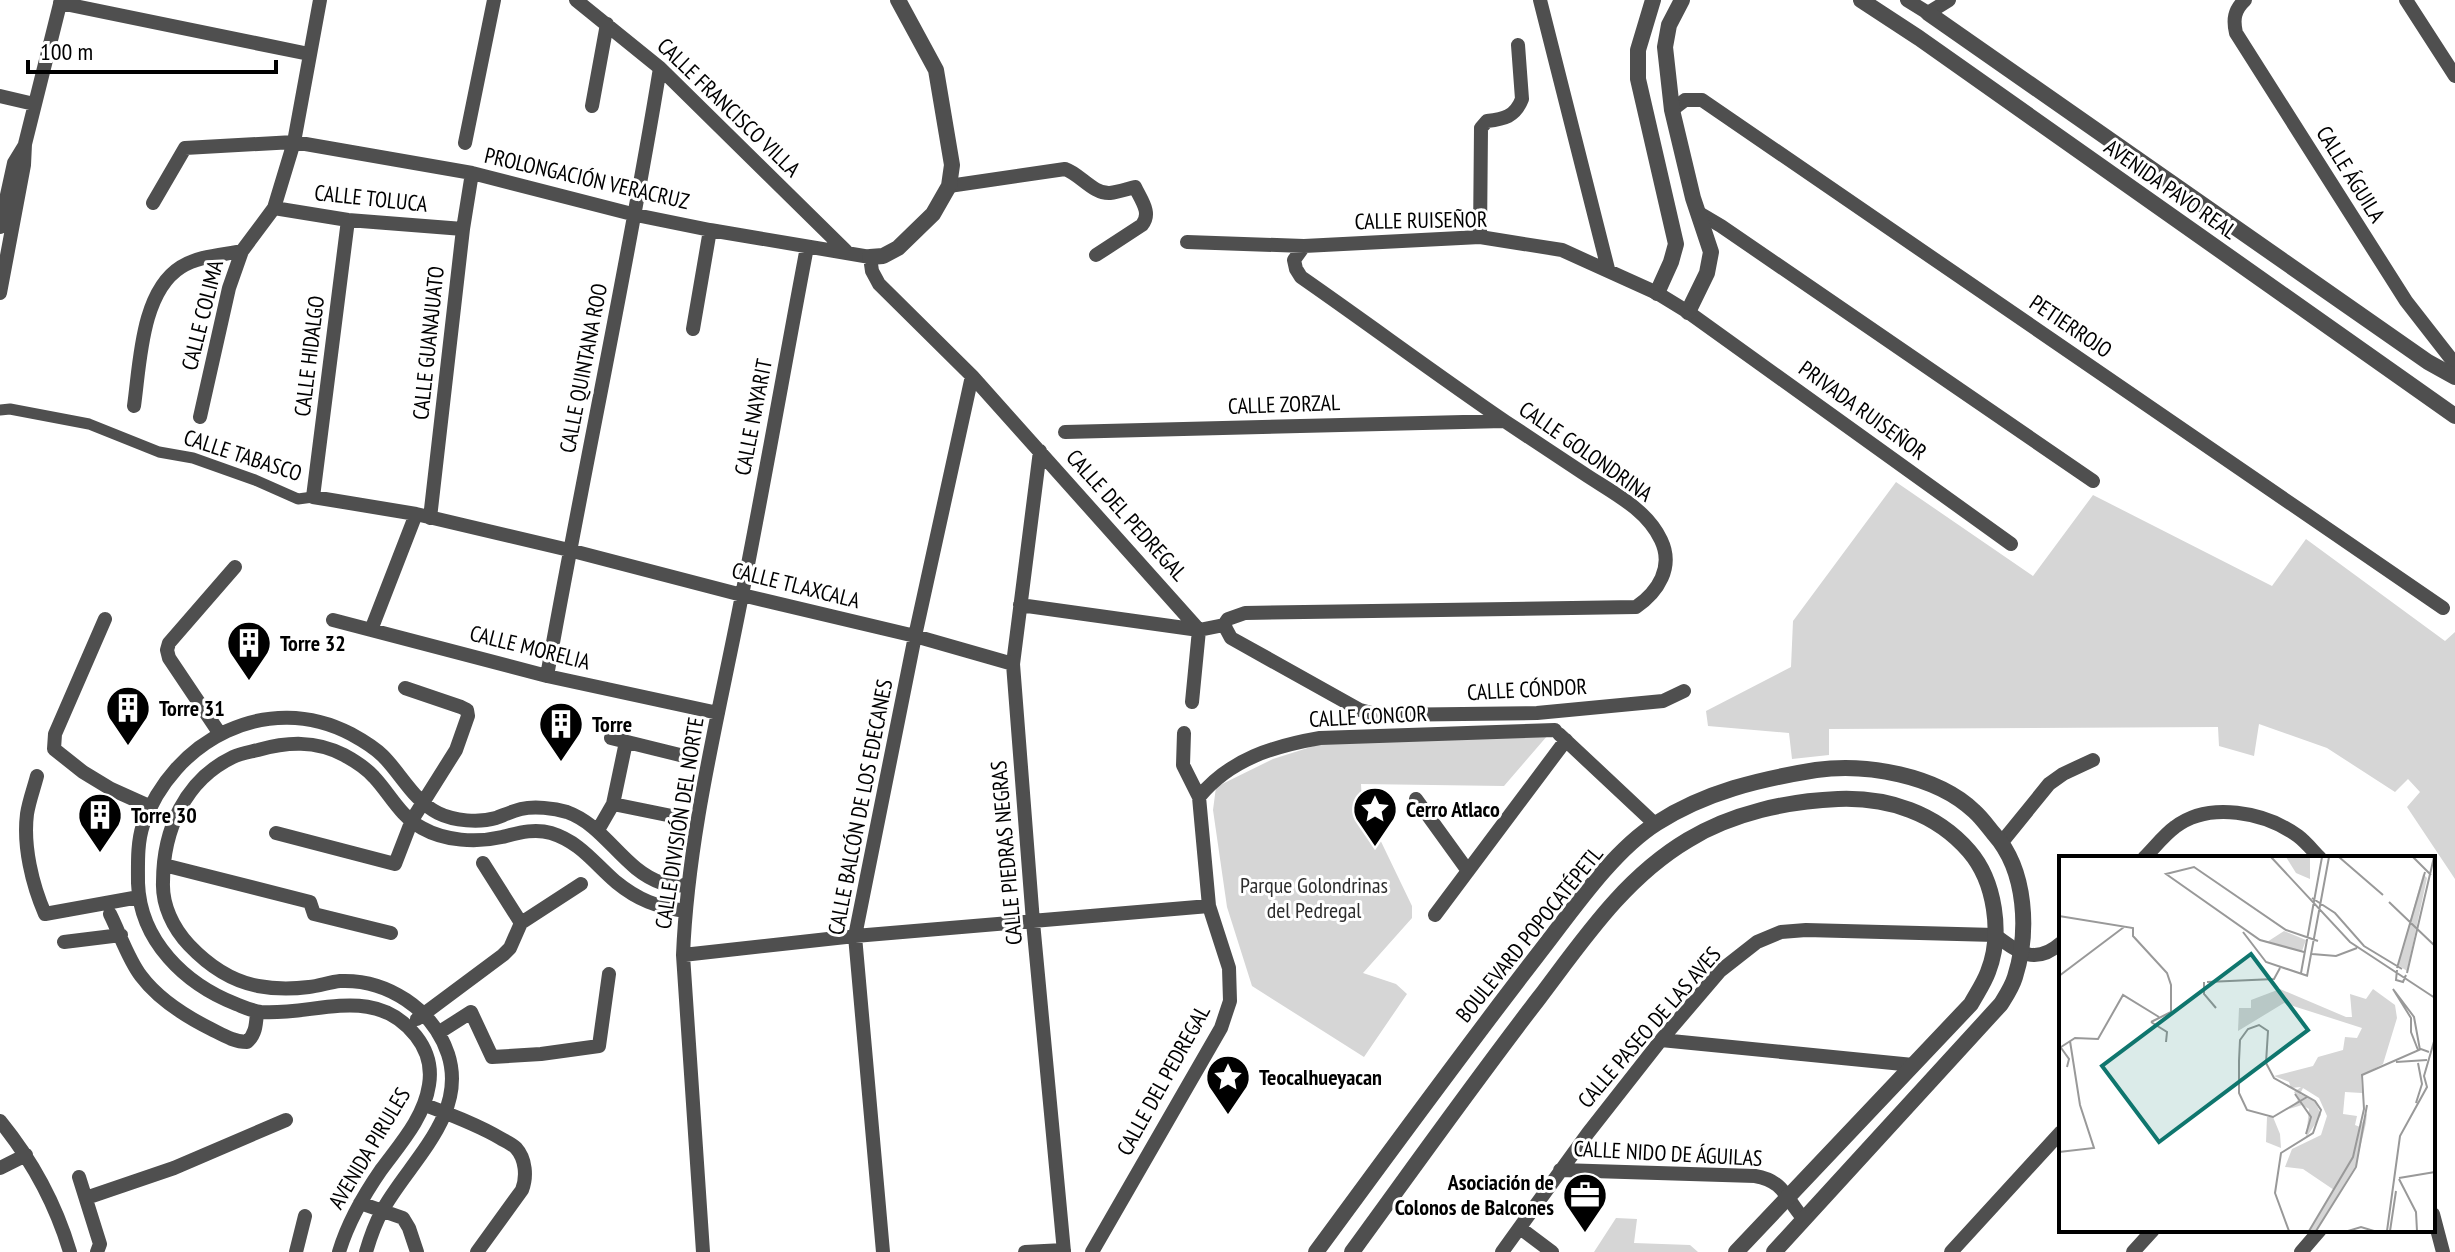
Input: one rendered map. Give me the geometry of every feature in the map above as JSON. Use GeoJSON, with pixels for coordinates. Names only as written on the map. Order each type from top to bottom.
{"type":"FeatureCollection","features":[{"type":"Feature","properties":{"kind":"street","name":"CALLE COLIMA"},"geometry":{"type":"LineString","coordinates":[[200,417],[229,288],[242,251],[274,208],[294,142],[320,0]]}},
{"type":"Feature","properties":{"kind":"street"},"geometry":{"type":"LineString","coordinates":[[465,143],[494,0]]}},
{"type":"Feature","properties":{"kind":"street","name":"CALLE FRANCISCO VILLA"},"geometry":{"type":"LineString","coordinates":[[576,0],[660,68],[846,251]]}},
{"type":"Feature","properties":{"kind":"street"},"geometry":{"type":"LineString","coordinates":[[870,257],[883,256],[898,248],[933,214],[949,186],[952,165],[936,70],[898,0]]}},
{"type":"Feature","properties":{"kind":"street"},"geometry":{"type":"LineString","coordinates":[[1540,0],[1608,269]]}},
{"type":"Feature","properties":{"kind":"street"},"geometry":{"type":"LineString","coordinates":[[1653,0],[1638,50],[1638,79],[1676,244],[1657,293]]}},
{"type":"Feature","properties":{"kind":"street"},"geometry":{"type":"LineString","coordinates":[[1682,0],[1669,25],[1665,47],[1672,110],[1711,252],[1707,273],[1688,312]]}},
{"type":"Feature","properties":{"kind":"street","name":"AVENIDA PAVO REAL"},"geometry":{"type":"LineString","coordinates":[[1861,0],[2455,416]]}},
{"type":"Feature","properties":{"kind":"street","name":"AVENIDA PAVO REAL"},"geometry":{"type":"LineString","coordinates":[[1907,0],[2428,362],[2455,377]]}},
{"type":"Feature","properties":{"kind":"street"},"geometry":{"type":"LineString","coordinates":[[1928,13],[1949,0]]}},
{"type":"Feature","properties":{"kind":"street","name":"CALLE ÁGUILA"},"geometry":{"type":"LineString","coordinates":[[2245,0],[2235,13],[2236,33],[2406,301],[2455,364]]}},
{"type":"Feature","properties":{"kind":"street"},"geometry":{"type":"LineString","coordinates":[[2406,0],[2455,76]]}},
{"type":"Feature","properties":{"kind":"street"},"geometry":{"type":"LineString","coordinates":[[0,293],[24,165],[25,144],[61,1],[309,54]]}},
{"type":"Feature","properties":{"kind":"street"},"geometry":{"type":"LineString","coordinates":[[592,106],[607,24]]}},
{"type":"Feature","properties":{"kind":"street"},"geometry":{"type":"LineString","coordinates":[[1480,237],[1481,128],[1483,123],[1504,119],[1519,106],[1522,99],[1518,45]]}},
{"type":"Feature","properties":{"kind":"street","name":"CALLE QUINTANA ROO"},"geometry":{"type":"LineString","coordinates":[[547,676],[636,215],[660,68]]}},
{"type":"Feature","properties":{"kind":"street"},"geometry":{"type":"LineString","coordinates":[[0,96],[34,104]]}},
{"type":"Feature","properties":{"kind":"street","name":"PETIERROJO"},"geometry":{"type":"LineString","coordinates":[[1672,110],[1685,100],[1702,100],[2443,608]]}},
{"type":"Feature","properties":{"kind":"street","name":"PROLONGACIÓN VERACRUZ"},"geometry":{"type":"LineString","coordinates":[[153,203],[185,148],[294,142],[472,173],[636,215],[710,230],[870,257]]}},
{"type":"Feature","properties":{"kind":"street"},"geometry":{"type":"LineString","coordinates":[[0,227],[14,163],[25,144]]}},
{"type":"Feature","properties":{"kind":"street"},"geometry":{"type":"LineString","coordinates":[[949,186],[1065,169],[1099,191],[1109,193],[1135,187],[1147,213],[1146,220],[1096,255]]}},
{"type":"Feature","properties":{"kind":"street","name":"CALLE GUANAJUATO"},"geometry":{"type":"LineString","coordinates":[[371,630],[423,516],[472,173]]}},
{"type":"Feature","properties":{"kind":"street","name":"CALLE TOLUCA"},"geometry":{"type":"LineString","coordinates":[[274,208],[348,220],[463,229]]}},
{"type":"Feature","properties":{"kind":"street"},"geometry":{"type":"LineString","coordinates":[[1699,213],[2093,481]]}},
{"type":"Feature","properties":{"kind":"street","name":"CALLE HIDALGO"},"geometry":{"type":"LineString","coordinates":[[313,497],[348,220]]}},
{"type":"Feature","properties":{"kind":"street"},"geometry":{"type":"LineString","coordinates":[[693,329],[710,230]]}},
{"type":"Feature","properties":{"kind":"street","name":"CALLE RUISEÑOR"},"geometry":{"type":"LineString","coordinates":[[1187,242],[1304,246],[1480,237],[1562,250],[1657,293],[1688,312]]}},
{"type":"Feature","properties":{"kind":"street","name":"CALLE GOLONDRINA"},"geometry":{"type":"LineString","coordinates":[[1020,605],[1199,630],[1224,625],[1228,619],[1245,613],[1636,607],[1658,587],[1664,573],[1662,542],[1640,512],[1504,421],[1301,277],[1294,260],[1304,246]]}},
{"type":"Feature","properties":{"kind":"street","name":"CALLE NAYARIT"},"geometry":{"type":"LineString","coordinates":[[742,595],[807,247]]}},
{"type":"Feature","properties":{"kind":"street"},"geometry":{"type":"LineString","coordinates":[[134,406],[148,316],[161,288],[178,268],[190,262],[242,251]]}},
{"type":"Feature","properties":{"kind":"street","name":"CALLE DEL PEDREGAL"},"geometry":{"type":"LineString","coordinates":[[870,257],[872,271],[879,284],[972,376],[1199,630]]}},
{"type":"Feature","properties":{"kind":"street","name":"PRIVADA RUISEÑOR"},"geometry":{"type":"LineString","coordinates":[[1688,312],[2011,544]]}},
{"type":"Feature","properties":{"kind":"street","name":"CALLE BALCÓN DE LOS EDECANES"},"geometry":{"type":"LineString","coordinates":[[883,1252],[855,936],[915,636],[972,376]]}},
{"type":"Feature","properties":{"kind":"street","name":"CALLE TABASCO"},"geometry":{"type":"LineString","coordinates":[[0,410],[10,409],[89,424],[159,452],[193,458],[255,480],[298,499],[313,497],[423,516],[569,550]]}},
{"type":"Feature","properties":{"kind":"street","name":"CALLE ZORZAL"},"geometry":{"type":"LineString","coordinates":[[1065,432],[1504,421]]}},
{"type":"Feature","properties":{"kind":"street","name":"CALLE PIEDRAS NEGRAS"},"geometry":{"type":"LineString","coordinates":[[1040,451],[1013,664],[1033,922],[1064,1251]]}},
{"type":"Feature","properties":{"kind":"street","name":"CALLE TLAXCALA"},"geometry":{"type":"LineString","coordinates":[[569,550],[915,636],[1013,664]]}},
{"type":"Feature","properties":{"kind":"street"},"geometry":{"type":"LineString","coordinates":[[220,734],[169,658],[167,650],[169,643],[235,567]]}},
{"type":"Feature","properties":{"kind":"street","name":"CALLE DIVISIÓN DEL NORTE"},"geometry":{"type":"LineString","coordinates":[[703,1252],[683,955],[685,911],[718,713],[742,595]]}},
{"type":"Feature","properties":{"kind":"street"},"geometry":{"type":"LineString","coordinates":[[105,619],[55,734],[54,749],[111,789],[151,807]]}},
{"type":"Feature","properties":{"kind":"street","name":"CALLE MORELIA"},"geometry":{"type":"LineString","coordinates":[[333,620],[547,676],[718,713]]}},
{"type":"Feature","properties":{"kind":"street","name":"CALLE CÓNDOR"},"geometry":{"type":"LineString","coordinates":[[1224,625],[1231,638],[1369,714],[1537,713],[1663,701],[1684,691]]}},
{"type":"Feature","properties":{"kind":"street"},"geometry":{"type":"LineString","coordinates":[[1192,702],[1199,630]]}},
{"type":"Feature","properties":{"kind":"street"},"geometry":{"type":"LineString","coordinates":[[276,833],[395,864],[412,820],[456,750],[468,716],[467,710],[461,707],[405,688]]}},
{"type":"Feature","properties":{"kind":"street"},"geometry":{"type":"LineString","coordinates":[[1537,713],[1655,824]]}},
{"type":"Feature","properties":{"kind":"street"},"geometry":{"type":"LineString","coordinates":[[581,884],[521,923],[510,948],[503,955],[407,1025],[390,1014],[358,1004],[257,1012],[212,995],[177,970],[156,940],[139,897],[137,857],[142,828],[151,807],[164,781],[184,759],[220,734],[248,722],[291,718],[319,722],[366,742],[382,754],[423,802],[437,812],[474,820],[493,819],[523,808],[567,812],[598,830],[647,876],[664,883],[688,886]]}},
{"type":"Feature","properties":{"kind":"street","name":"CALLE DEL PEDREGAL"},"geometry":{"type":"LineString","coordinates":[[1092,1252],[1221,1028],[1230,1001],[1229,968],[1209,906],[1199,797],[1183,765],[1184,733]]}},
{"type":"Feature","properties":{"kind":"street"},"geometry":{"type":"LineString","coordinates":[[1435,915],[1560,735]]}},
{"type":"Feature","properties":{"kind":"street","name":"CALLE CONCOR"},"geometry":{"type":"LineString","coordinates":[[1199,797],[1214,779],[1230,768],[1293,742],[1320,738],[1560,735]]}},
{"type":"Feature","properties":{"kind":"street"},"geometry":{"type":"LineString","coordinates":[[611,738],[680,755]]}},
{"type":"Feature","properties":{"kind":"street"},"geometry":{"type":"LineString","coordinates":[[598,830],[613,804],[626,742]]}},
{"type":"Feature","properties":{"kind":"street","name":"AVENIDA PIRULES"},"geometry":{"type":"LineString","coordinates":[[366,1252],[382,1211],[446,1113],[453,1073],[447,1051],[424,1014],[390,990],[361,982],[339,981],[306,988],[275,988],[230,978],[180,935],[165,901],[163,882],[168,836],[184,800],[203,776],[236,756],[278,744],[301,743],[340,753],[374,777],[400,810],[422,828],[448,837],[478,842],[523,831],[546,832],[568,839],[589,854],[615,881],[644,901],[658,907],[685,911]]}},
{"type":"Feature","properties":{"kind":"street"},"geometry":{"type":"LineString","coordinates":[[2002,842],[2049,784],[2093,760]]}},
{"type":"Feature","properties":{"kind":"street","name":"BOULEVARD POPOCATÉPETL"},"geometry":{"type":"LineString","coordinates":[[1316,1252],[1477,1033],[1590,888],[1627,848],[1655,824],[1706,796],[1771,777],[1831,768],[1888,771],[1934,786],[1973,810],[2002,842],[2019,887],[2024,915],[2023,942],[2015,979],[2001,1004],[1803,1218],[1781,1250]]}},
{"type":"Feature","properties":{"kind":"street"},"geometry":{"type":"LineString","coordinates":[[37,776],[27,813],[27,848],[45,914],[139,897]]}},
{"type":"Feature","properties":{"kind":"street","name":"BOULEVARD POPOCATÉPETL"},"geometry":{"type":"LineString","coordinates":[[1352,1252],[1490,1062],[1609,907],[1651,864],[1689,838],[1733,819],[1802,801],[1860,798],[1914,811],[1948,830],[1976,859],[1987,882],[1993,905],[1995,935],[1988,972],[1971,1004],[1736,1252]]}},
{"type":"Feature","properties":{"kind":"street"},"geometry":{"type":"LineString","coordinates":[[1416,799],[1468,871]]}},
{"type":"Feature","properties":{"kind":"street"},"geometry":{"type":"LineString","coordinates":[[613,804],[672,816]]}},
{"type":"Feature","properties":{"kind":"street"},"geometry":{"type":"LineString","coordinates":[[2146,856],[2175,826],[2197,816],[2225,810],[2278,825],[2298,836],[2315,856]]}},
{"type":"Feature","properties":{"kind":"street"},"geometry":{"type":"LineString","coordinates":[[1677,812],[1687,819],[1691,827],[1689,838]]}},
{"type":"Feature","properties":{"kind":"street"},"geometry":{"type":"LineString","coordinates":[[142,828],[168,836]]}},
{"type":"Feature","properties":{"kind":"street"},"geometry":{"type":"LineString","coordinates":[[483,863],[521,923]]}},
{"type":"Feature","properties":{"kind":"street"},"geometry":{"type":"LineString","coordinates":[[615,881],[631,863]]}},
{"type":"Feature","properties":{"kind":"street"},"geometry":{"type":"LineString","coordinates":[[164,865],[310,902],[314,914],[391,933]]}},
{"type":"Feature","properties":{"kind":"street"},"geometry":{"type":"LineString","coordinates":[[1590,888],[1609,907]]}},
{"type":"Feature","properties":{"kind":"street"},"geometry":{"type":"LineString","coordinates":[[683,955],[855,936],[1209,906]]}},
{"type":"Feature","properties":{"kind":"street"},"geometry":{"type":"LineString","coordinates":[[110,914],[139,974],[155,992],[193,1020],[237,1042],[247,1042],[253,1037],[257,1012]]}},
{"type":"Feature","properties":{"kind":"street","name":"CALLE PASEO DE LAS AVES"},"geometry":{"type":"LineString","coordinates":[[1502,1252],[1560,1170],[1661,1040],[1720,971],[1757,942],[1781,932],[1806,930],[1995,935]]}},
{"type":"Feature","properties":{"kind":"street"},"geometry":{"type":"LineString","coordinates":[[64,942],[121,935]]}},
{"type":"Feature","properties":{"kind":"street"},"geometry":{"type":"LineString","coordinates":[[1995,935],[2020,953],[2038,956],[2059,944]]}},
{"type":"Feature","properties":{"kind":"street"},"geometry":{"type":"LineString","coordinates":[[438,1033],[471,1012],[492,1057],[599,1046],[609,974]]}},
{"type":"Feature","properties":{"kind":"street","name":"AVENIDA PIRULES"},"geometry":{"type":"LineString","coordinates":[[339,1252],[346,1229],[360,1203],[425,1105],[430,1068],[426,1051],[407,1025]]}},
{"type":"Feature","properties":{"kind":"street"},"geometry":{"type":"LineString","coordinates":[[1661,1040],[1913,1065]]}},
{"type":"Feature","properties":{"kind":"street"},"geometry":{"type":"LineString","coordinates":[[425,1105],[490,1132],[517,1148],[525,1165],[526,1180],[522,1190],[477,1252]]}},
{"type":"Feature","properties":{"kind":"street"},"geometry":{"type":"LineString","coordinates":[[86,1198],[174,1168],[286,1120]]}},
{"type":"Feature","properties":{"kind":"street"},"geometry":{"type":"LineString","coordinates":[[1,1123],[26,1155],[63,1228],[70,1252]]}},
{"type":"Feature","properties":{"kind":"street"},"geometry":{"type":"LineString","coordinates":[[1951,1252],[2059,1134]]}},
{"type":"Feature","properties":{"kind":"street"},"geometry":{"type":"LineString","coordinates":[[0,1168],[26,1155]]}},
{"type":"Feature","properties":{"kind":"street","name":"CALLE NIDO DE ÁGUILAS"},"geometry":{"type":"LineString","coordinates":[[1560,1170],[1769,1178],[1781,1186],[1787,1199],[1803,1218]]}},
{"type":"Feature","properties":{"kind":"street"},"geometry":{"type":"LineString","coordinates":[[79,1177],[100,1244],[97,1252]]}},
{"type":"Feature","properties":{"kind":"street"},"geometry":{"type":"LineString","coordinates":[[360,1203],[398,1215],[407,1222],[417,1252]]}},
{"type":"Feature","properties":{"kind":"street"},"geometry":{"type":"LineString","coordinates":[[296,1252],[305,1216]]}},
{"type":"Feature","properties":{"kind":"street"},"geometry":{"type":"LineString","coordinates":[[2435,1222],[2443,1252]]}},
{"type":"Feature","properties":{"kind":"street"},"geometry":{"type":"LineString","coordinates":[[1520,1228],[1552,1252]]}},
{"type":"Feature","properties":{"kind":"street"},"geometry":{"type":"LineString","coordinates":[[2133,1252],[2151,1232]]}},
{"type":"Feature","properties":{"kind":"street"},"geometry":{"type":"LineString","coordinates":[[2301,1252],[2318,1232]]}},
{"type":"Feature","properties":{"kind":"street"},"geometry":{"type":"LineString","coordinates":[[1025,1252],[1064,1251]]}},
{"type":"Feature","properties":{"kind":"green space"},"geometry":{"type":"Polygon","coordinates":[[[1896,482],[2033,576],[2093,495],[2272,586],[2306,539],[2445,641],[2455,632],[2455,879],[2407,807],[2420,792],[2408,779],[2395,792],[2327,748],[2259,724],[2254,756],[2219,746],[2218,727],[1829,729],[1829,755],[1792,759],[1789,733],[1708,726],[1706,711],[1791,667],[1793,621],[1896,482]]]}},
{"type":"Feature","properties":{"kind":"green space","name":"Parque Golondrinas del Pedregal"},"geometry":{"type":"Polygon","coordinates":[[[1548,735],[1504,786],[1361,784],[1362,802],[1412,906],[1412,918],[1363,973],[1396,984],[1407,994],[1364,1057],[1252,986],[1227,907],[1213,810],[1216,787],[1273,759],[1336,739],[1548,735]]]}},
{"type":"Feature","properties":{"kind":"green space"},"geometry":{"type":"Polygon","coordinates":[[[1616,1218],[1637,1219],[1634,1243],[1690,1245],[1698,1252],[1594,1252],[1616,1218]]]}},
{"type":"Feature","properties":{"kind":"place","name":"Torre 32"},"geometry":{"type":"Point","coordinates":[249,682]}},
{"type":"Feature","properties":{"kind":"place","name":"Torre 31"},"geometry":{"type":"Point","coordinates":[128,747]}},
{"type":"Feature","properties":{"kind":"place","name":"Torre"},"geometry":{"type":"Point","coordinates":[561,763]}},
{"type":"Feature","properties":{"kind":"place","name":"Cerro Atlaco"},"geometry":{"type":"Point","coordinates":[1375,848]}},
{"type":"Feature","properties":{"kind":"place","name":"Torre 30"},"geometry":{"type":"Point","coordinates":[100,854]}},
{"type":"Feature","properties":{"kind":"place","name":"Teocalhueyacan"},"geometry":{"type":"Point","coordinates":[1228,1116]}},
{"type":"Feature","properties":{"kind":"place","name":"Asociación de Colonos de Balcones"},"geometry":{"type":"Point","coordinates":[1585,1234]}}]}
